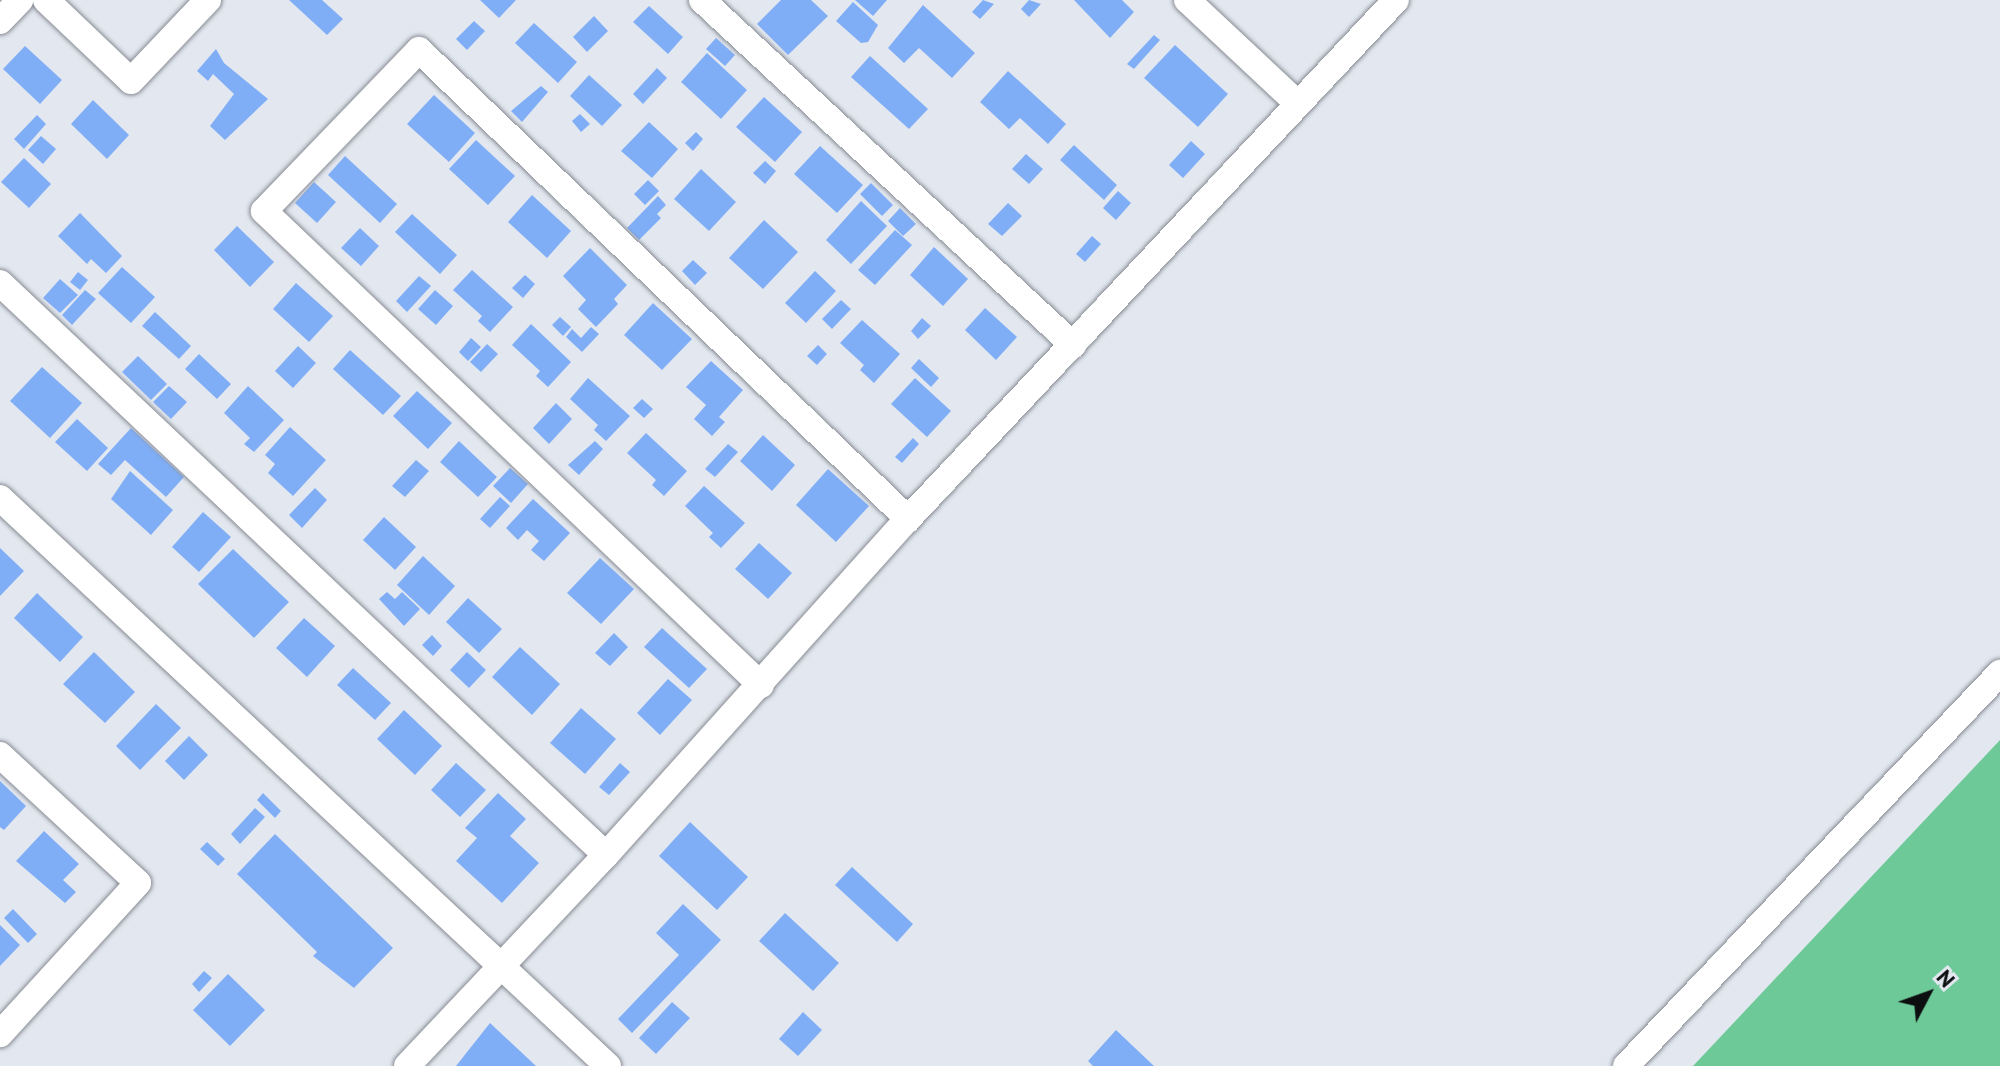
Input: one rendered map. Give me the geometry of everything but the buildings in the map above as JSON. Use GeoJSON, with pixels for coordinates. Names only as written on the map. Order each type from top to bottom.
{"type":"FeatureCollection","features":[{"type":"Feature","properties":{"kind":"street"},"geometry":{"type":"LineString","coordinates":[[0,21],[20,0]]}},
{"type":"Feature","properties":{"kind":"street"},"geometry":{"type":"LineString","coordinates":[[46,0],[131,81],[208,0]]}},
{"type":"Feature","properties":{"kind":"street"},"geometry":{"type":"LineString","coordinates":[[702,0],[1073,345]]}},
{"type":"Feature","properties":{"kind":"street"},"geometry":{"type":"LineString","coordinates":[[1187,0],[1298,104]]}},
{"type":"Feature","properties":{"kind":"street"},"geometry":{"type":"LineString","coordinates":[[407,1066],[606,855],[908,519],[1396,0]]}},
{"type":"Feature","properties":{"kind":"street"},"geometry":{"type":"LineString","coordinates":[[761,685],[264,211],[419,50],[908,519]]}},
{"type":"Feature","properties":{"kind":"street"},"geometry":{"type":"LineString","coordinates":[[0,283],[606,855]]}},
{"type":"Feature","properties":{"kind":"street"},"geometry":{"type":"LineString","coordinates":[[0,498],[608,1066]]}},
{"type":"Feature","properties":{"kind":"street"},"geometry":{"type":"LineString","coordinates":[[1626,1066],[2000,673]]}},
{"type":"Feature","properties":{"kind":"street"},"geometry":{"type":"LineString","coordinates":[[0,755],[138,883],[0,1034]]}},
{"type":"Feature","properties":{"kind":"green space"},"geometry":{"type":"Polygon","coordinates":[[[2000,740],[2000,1066],[1693,1066],[2000,740]]]}}]}
